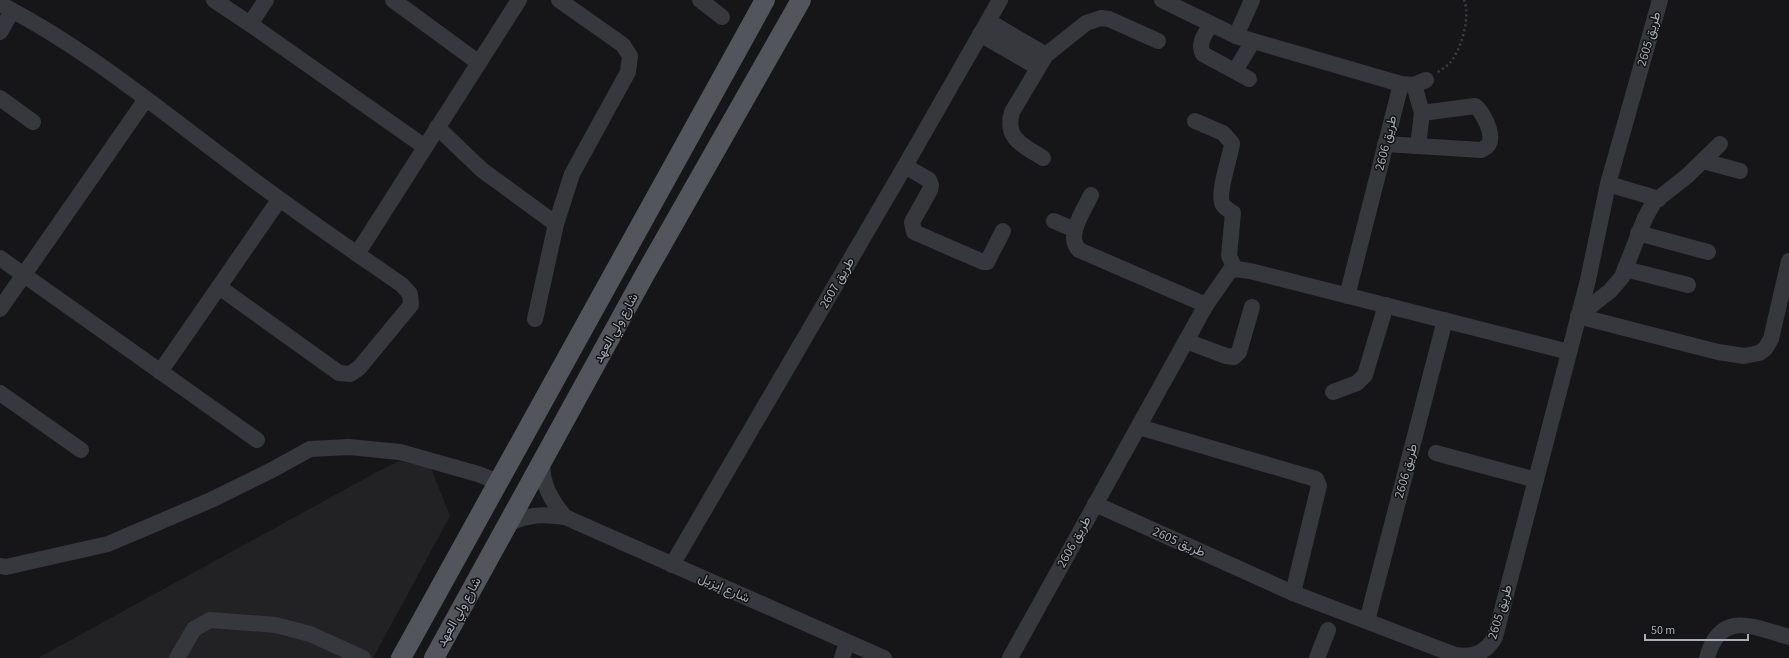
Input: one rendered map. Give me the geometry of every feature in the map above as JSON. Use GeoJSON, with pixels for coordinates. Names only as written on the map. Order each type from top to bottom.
{"type":"FeatureCollection","features":[{"type":"Feature","properties":{"kind":"main road"},"geometry":{"type":"LineString","coordinates":[[400,658],[765,0]]}},
{"type":"Feature","properties":{"kind":"main road","name":"شارع ولي العهد"},"geometry":{"type":"LineString","coordinates":[[434,658],[508,524],[522,495],[542,462],[648,269],[801,0]]}},
{"type":"Feature","properties":{"kind":"main road"},"geometry":{"type":"LineString","coordinates":[[498,482],[522,495]]}},
{"type":"Feature","properties":{"kind":"street"},"geometry":{"type":"LineString","coordinates":[[214,0],[424,147]]}},
{"type":"Feature","properties":{"kind":"street"},"geometry":{"type":"LineString","coordinates":[[250,24],[266,0]]}},
{"type":"Feature","properties":{"kind":"street"},"geometry":{"type":"LineString","coordinates":[[393,0],[479,63]]}},
{"type":"Feature","properties":{"kind":"street"},"geometry":{"type":"LineString","coordinates":[[357,254],[519,0]]}},
{"type":"Feature","properties":{"kind":"street"},"geometry":{"type":"LineString","coordinates":[[535,319],[556,224],[572,174],[628,72],[630,56],[622,45],[559,0]]}},
{"type":"Feature","properties":{"kind":"street"},"geometry":{"type":"LineString","coordinates":[[700,0],[722,17]]}},
{"type":"Feature","properties":{"kind":"street","name":"طريق 2607"},"geometry":{"type":"LineString","coordinates":[[672,565],[1000,0]]}},
{"type":"Feature","properties":{"kind":"street"},"geometry":{"type":"LineString","coordinates":[[1162,0],[1236,36],[1413,83],[1422,113],[1418,146]]}},
{"type":"Feature","properties":{"kind":"street"},"geometry":{"type":"LineString","coordinates":[[1236,36],[1252,0]]}},
{"type":"Feature","properties":{"kind":"street","name":"طريق 2605"},"geometry":{"type":"LineString","coordinates":[[1095,504],[1293,593],[1366,622],[1462,657],[1475,656],[1487,649],[1495,637],[1588,280],[1608,184],[1660,0]]}},
{"type":"Feature","properties":{"kind":"street"},"geometry":{"type":"LineString","coordinates":[[0,32],[6,7],[54,34],[146,99],[280,200],[402,285],[410,294],[411,305],[360,368],[350,374],[339,373],[219,287]]}},
{"type":"Feature","properties":{"kind":"street"},"geometry":{"type":"LineString","coordinates":[[1043,158],[1019,143],[1013,137],[1010,129],[1012,112],[1042,61],[1086,23],[1101,18],[1116,22],[1158,41]]}},
{"type":"Feature","properties":{"kind":"street"},"geometry":{"type":"LineString","coordinates":[[1212,24],[1200,44],[1200,49],[1203,54],[1250,79]]}},
{"type":"Feature","properties":{"kind":"street"},"geometry":{"type":"LineString","coordinates":[[984,28],[1042,61]]}},
{"type":"Feature","properties":{"kind":"street"},"geometry":{"type":"LineString","coordinates":[[1235,71],[1252,41]]}},
{"type":"Feature","properties":{"kind":"street","name":"طريق 2606"},"geometry":{"type":"LineString","coordinates":[[1347,296],[1386,144],[1413,83]]}},
{"type":"Feature","properties":{"kind":"street"},"geometry":{"type":"LineString","coordinates":[[0,98],[33,122]]}},
{"type":"Feature","properties":{"kind":"street"},"geometry":{"type":"LineString","coordinates":[[0,309],[146,99]]}},
{"type":"Feature","properties":{"kind":"street"},"geometry":{"type":"LineString","coordinates":[[1386,144],[1481,150],[1487,147],[1490,141],[1489,130],[1478,108],[1475,106],[1422,113]]}},
{"type":"Feature","properties":{"kind":"street"},"geometry":{"type":"LineString","coordinates":[[1195,121],[1223,133],[1232,142],[1232,154],[1220,195],[1223,205],[1233,213],[1229,256],[1235,269],[1250,271],[1569,352]]}},
{"type":"Feature","properties":{"kind":"street"},"geometry":{"type":"LineString","coordinates":[[438,128],[482,170],[556,224]]}},
{"type":"Feature","properties":{"kind":"street"},"geometry":{"type":"LineString","coordinates":[[1578,316],[1610,291],[1619,281],[1650,208],[1720,144]]}},
{"type":"Feature","properties":{"kind":"street"},"geometry":{"type":"LineString","coordinates":[[1703,161],[1740,171]]}},
{"type":"Feature","properties":{"kind":"street"},"geometry":{"type":"LineString","coordinates":[[905,166],[929,180],[931,185],[930,190],[912,222],[914,232],[983,262],[987,262],[1003,231]]}},
{"type":"Feature","properties":{"kind":"street"},"geometry":{"type":"LineString","coordinates":[[1608,184],[1659,199]]}},
{"type":"Feature","properties":{"kind":"street"},"geometry":{"type":"LineString","coordinates":[[1091,195],[1075,230],[1073,238],[1074,245],[1079,250],[1206,305]]}},
{"type":"Feature","properties":{"kind":"street"},"geometry":{"type":"LineString","coordinates":[[160,372],[280,200]]}},
{"type":"Feature","properties":{"kind":"street"},"geometry":{"type":"LineString","coordinates":[[1054,221],[1075,230]]}},
{"type":"Feature","properties":{"kind":"street"},"geometry":{"type":"LineString","coordinates":[[1638,234],[1708,252]]}},
{"type":"Feature","properties":{"kind":"street"},"geometry":{"type":"LineString","coordinates":[[0,258],[257,440]]}},
{"type":"Feature","properties":{"kind":"street"},"geometry":{"type":"LineString","coordinates":[[1578,316],[1718,352],[1744,356],[1759,353],[1766,349],[1771,339],[1788,267]]}},
{"type":"Feature","properties":{"kind":"street","name":"طريق 2606"},"geometry":{"type":"LineString","coordinates":[[1010,658],[1206,305],[1229,272],[1235,269]]}},
{"type":"Feature","properties":{"kind":"street"},"geometry":{"type":"LineString","coordinates":[[1625,269],[1688,285]]}},
{"type":"Feature","properties":{"kind":"street"},"geometry":{"type":"LineString","coordinates":[[1333,392],[1357,383],[1365,375],[1386,305]]}},
{"type":"Feature","properties":{"kind":"street"},"geometry":{"type":"LineString","coordinates":[[1186,341],[1226,356],[1234,357],[1239,352],[1252,307]]}},
{"type":"Feature","properties":{"kind":"street","name":"طريق 2606"},"geometry":{"type":"LineString","coordinates":[[1366,622],[1445,320]]}},
{"type":"Feature","properties":{"kind":"street"},"geometry":{"type":"LineString","coordinates":[[0,393],[81,450]]}},
{"type":"Feature","properties":{"kind":"street"},"geometry":{"type":"LineString","coordinates":[[1139,427],[1316,479],[1319,486],[1293,593]]}},
{"type":"Feature","properties":{"kind":"street"},"geometry":{"type":"LineString","coordinates":[[0,566],[6,567],[108,544],[211,500],[272,470],[310,449],[349,447],[400,452],[478,474],[498,482]]}},
{"type":"Feature","properties":{"kind":"street"},"geometry":{"type":"LineString","coordinates":[[1436,452],[1536,480]]}},
{"type":"Feature","properties":{"kind":"street","name":"شارع إيزيل"},"geometry":{"type":"LineString","coordinates":[[542,462],[546,489],[555,505],[565,517]]}},
{"type":"Feature","properties":{"kind":"street","name":"شارع إيزيل"},"geometry":{"type":"LineString","coordinates":[[508,524],[524,517],[536,515],[550,514],[565,517],[884,658]]}},
{"type":"Feature","properties":{"kind":"street"},"geometry":{"type":"LineString","coordinates":[[177,658],[194,629],[210,620],[276,625],[310,634],[359,657]]}},
{"type":"Feature","properties":{"kind":"street"},"geometry":{"type":"LineString","coordinates":[[1708,658],[1710,647],[1718,635],[1734,625],[1743,624],[1789,637]]}},
{"type":"Feature","properties":{"kind":"street"},"geometry":{"type":"LineString","coordinates":[[1317,658],[1328,630]]}},
{"type":"Feature","properties":{"kind":"street"},"geometry":{"type":"LineString","coordinates":[[842,658],[848,643]]}},
{"type":"Feature","properties":{"kind":"path"},"geometry":{"type":"LineString","coordinates":[[1413,83],[1448,64],[1459,48],[1466,27],[1464,0]]}},
{"type":"Feature","properties":{"kind":"shaded area"},"geometry":{"type":"Polygon","coordinates":[[[399,461],[431,468],[450,516],[373,658],[38,658],[375,473],[399,461]]]}}]}
